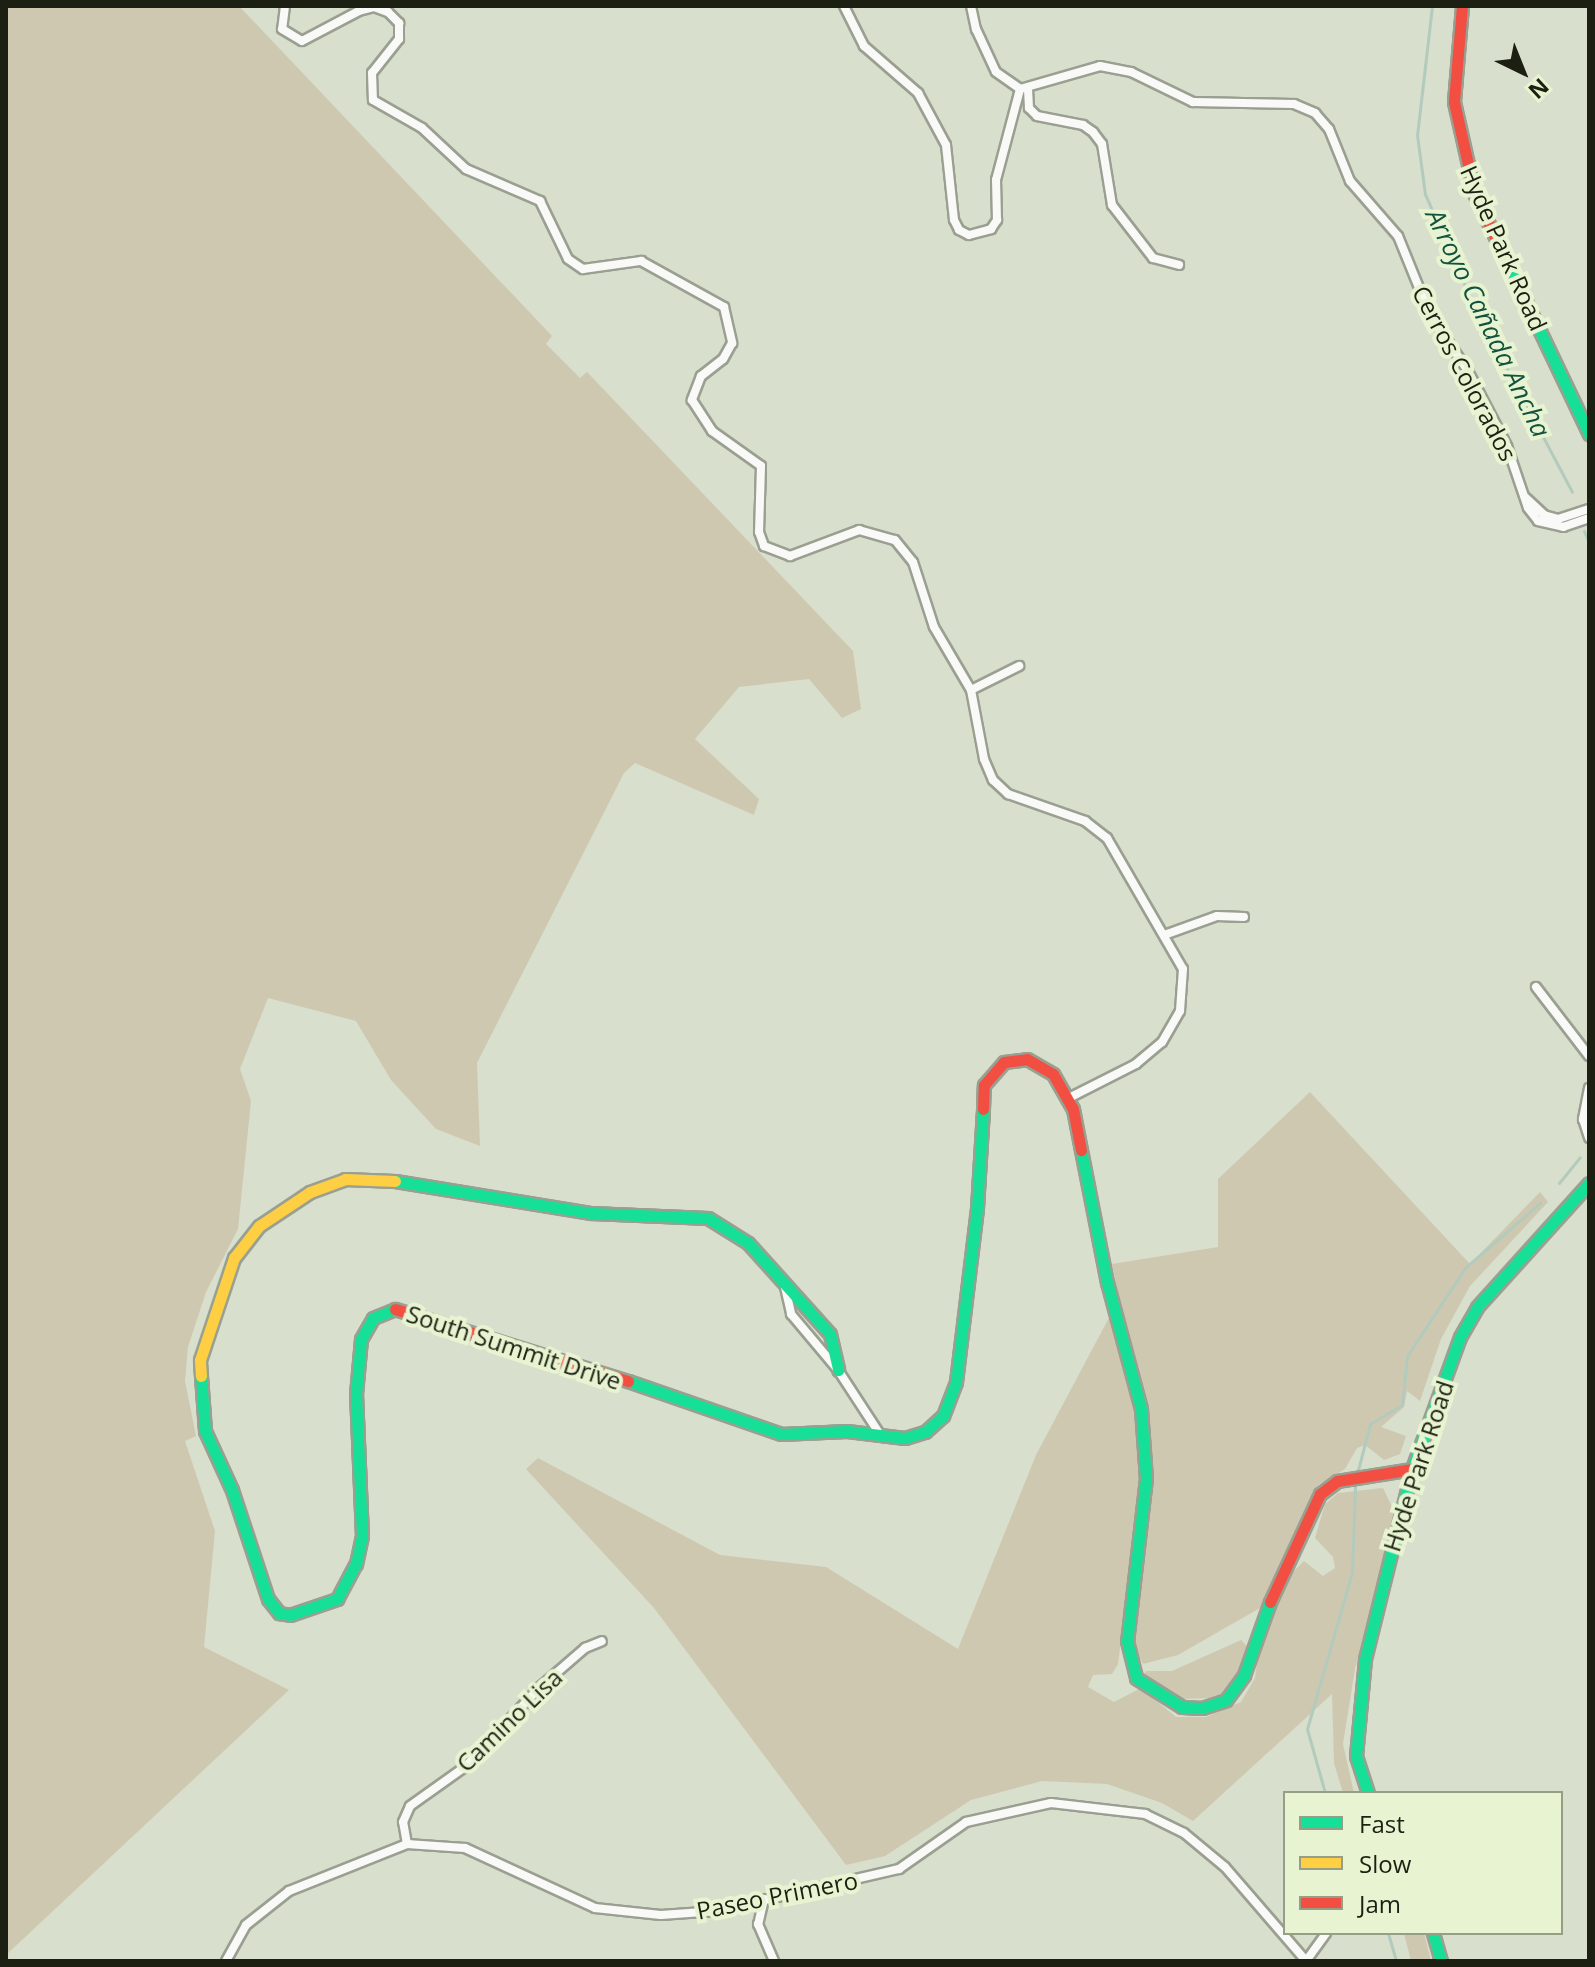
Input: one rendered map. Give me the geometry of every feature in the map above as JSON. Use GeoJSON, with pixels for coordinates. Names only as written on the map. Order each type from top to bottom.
{"type":"FeatureCollection","features":[{"type":"Feature","properties":{"kind":"street"},"geometry":{"type":"LineString","coordinates":[[285,6],[282,29],[302,41],[359,11],[374,7],[388,12],[399,23],[399,39],[372,73],[373,100],[422,128],[466,169],[540,201],[568,259],[583,269],[641,261],[724,307],[732,343],[723,359],[701,376],[692,400],[712,431],[761,466],[759,532],[764,546],[790,556],[859,530],[895,540],[913,562],[934,627],[971,690],[984,759],[993,780],[1008,794],[1085,821],[1107,838],[1179,958],[1185,988],[1170,1032],[1146,1058],[1069,1098]]}},
{"type":"Feature","properties":{"kind":"street"},"geometry":{"type":"LineString","coordinates":[[844,6],[864,46],[918,93],[946,145],[954,220],[959,230],[969,235],[991,229],[997,220],[996,180],[1024,89]]}},
{"type":"Feature","properties":{"kind":"street"},"geometry":{"type":"LineString","coordinates":[[971,6],[976,29],[996,72],[1024,89],[1029,108],[1037,116],[1083,125],[1093,132],[1102,144],[1112,205],[1153,258],[1179,265]]}},
{"type":"Feature","properties":{"kind":"street","name":"Hyde Park Road"},"geometry":{"type":"LineString","coordinates":[[1462,6],[1454,102],[1475,195],[1589,434]]}},
{"type":"Feature","properties":{"kind":"street","name":"Cerros Colorados"},"geometry":{"type":"LineString","coordinates":[[1024,89],[1100,66],[1131,72],[1193,102],[1294,104],[1315,113],[1329,129],[1350,181],[1398,236],[1430,315],[1468,371],[1507,446],[1523,494],[1538,521],[1563,527],[1589,518]]}},
{"type":"Feature","properties":{"kind":"street"},"geometry":{"type":"LineString","coordinates":[[1523,494],[1544,515],[1558,519],[1589,509]]}},
{"type":"Feature","properties":{"kind":"street"},"geometry":{"type":"LineString","coordinates":[[971,690],[1019,666]]}},
{"type":"Feature","properties":{"kind":"street"},"geometry":{"type":"LineString","coordinates":[[1167,934],[1217,916],[1244,917]]}},
{"type":"Feature","properties":{"kind":"street"},"geometry":{"type":"LineString","coordinates":[[1536,987],[1589,1056]]}},
{"type":"Feature","properties":{"kind":"street","name":"South Summit Drive"},"geometry":{"type":"LineString","coordinates":[[881,1436],[838,1370],[830,1334],[748,1243],[708,1218],[591,1213],[380,1179],[345,1179],[310,1192],[259,1226],[234,1258],[200,1360],[205,1431],[232,1490],[268,1599],[279,1613],[290,1615],[337,1599],[356,1564],[362,1536],[356,1394],[361,1339],[373,1318],[386,1309],[403,1309],[542,1351],[781,1434],[905,1438],[925,1432],[943,1416],[956,1382],[987,1078],[1004,1062],[1035,1061],[1053,1074],[1069,1098],[1144,1429],[1145,1491],[1127,1641],[1136,1678],[1182,1707],[1202,1708],[1226,1700],[1244,1675],[1273,1593],[1320,1494],[1337,1481],[1412,1469]]}},
{"type":"Feature","properties":{"kind":"street"},"geometry":{"type":"LineString","coordinates":[[1589,1088],[1583,1119],[1589,1138]]}},
{"type":"Feature","properties":{"kind":"street","name":"Hyde Park Road"},"geometry":{"type":"LineString","coordinates":[[1367,1791],[1356,1756],[1365,1659],[1412,1469],[1460,1337],[1477,1307],[1589,1183]]}},
{"type":"Feature","properties":{"kind":"street","name":"Camino Lisa"},"geometry":{"type":"LineString","coordinates":[[407,1844],[403,1822],[410,1806],[466,1766],[540,1687],[585,1648],[602,1641]]}},
{"type":"Feature","properties":{"kind":"street","name":"Paseo Primero"},"geometry":{"type":"LineString","coordinates":[[226,1961],[246,1925],[289,1891],[407,1844],[465,1848],[595,1908],[622,1913],[717,1911],[899,1869],[966,1822],[1051,1803],[1104,1806],[1145,1814],[1206,1849],[1306,1961]]}},
{"type":"Feature","properties":{"kind":"street"},"geometry":{"type":"LineString","coordinates":[[764,1899],[758,1924],[774,1961]]}},
{"type":"Feature","properties":{"kind":"street"},"geometry":{"type":"LineString","coordinates":[[1306,1961],[1325,1935]]}},
{"type":"Feature","properties":{"kind":"street"},"geometry":{"type":"LineString","coordinates":[[1434,1935],[1441,1961]]}},
{"type":"Feature","properties":{"kind":"shaded area"},"geometry":{"type":"Polygon","coordinates":[[[6,6],[239,6],[552,336],[546,344],[580,378],[587,372],[853,651],[861,709],[842,718],[809,679],[739,687],[695,739],[759,799],[754,815],[635,763],[624,773],[477,1063],[480,1146],[436,1129],[391,1080],[356,1021],[268,998],[240,1069],[251,1101],[238,1229],[206,1292],[188,1347],[185,1381],[196,1436],[185,1441],[215,1531],[204,1647],[289,1690],[6,1955],[6,6]]]}},
{"type":"Feature","properties":{"kind":"shaded area"},"geometry":{"type":"Polygon","coordinates":[[[1310,1092],[1470,1264],[1540,1192],[1548,1202],[1470,1286],[1441,1339],[1420,1401],[1407,1391],[1404,1407],[1381,1427],[1406,1436],[1400,1454],[1384,1460],[1365,1445],[1357,1448],[1345,1469],[1318,1485],[1260,1608],[1178,1655],[1143,1664],[1133,1646],[1152,1451],[1112,1264],[1218,1247],[1218,1179],[1310,1092]]]}},
{"type":"Feature","properties":{"kind":"shaded area"},"geometry":{"type":"Polygon","coordinates":[[[1111,1314],[1138,1422],[1141,1480],[1118,1664],[1112,1674],[1093,1675],[1088,1687],[1114,1702],[1141,1688],[1176,1717],[1206,1717],[1241,1702],[1255,1678],[1258,1655],[1288,1577],[1304,1561],[1323,1576],[1335,1568],[1333,1557],[1315,1538],[1325,1504],[1338,1493],[1383,1488],[1395,1513],[1355,1669],[1343,1744],[1354,1791],[1342,1791],[1334,1763],[1332,1694],[1193,1821],[1162,1803],[1107,1784],[1042,1781],[971,1800],[885,1856],[846,1865],[654,1608],[526,1469],[538,1458],[720,1555],[826,1567],[958,1649],[1036,1455],[1111,1314]]]}},
{"type":"Feature","properties":{"kind":"shaded area"},"geometry":{"type":"Polygon","coordinates":[[[1241,1640],[1250,1649],[1229,1688],[1217,1698],[1180,1699],[1143,1676],[1146,1671],[1172,1671],[1241,1640]]]}},
{"type":"Feature","properties":{"kind":"shaded area"},"geometry":{"type":"Polygon","coordinates":[[[1404,1935],[1424,1935],[1431,1961],[1411,1961],[1404,1935]]]}},
{"type":"Feature","properties":{"kind":"waterway","name":"Arroyo Cañada Ancha"},"geometry":{"type":"LineString","coordinates":[[1432,6],[1417,135],[1425,194],[1474,306],[1572,492]]}},
{"type":"Feature","properties":{"kind":"waterway","name":"Arroyo Cañada Ancha"},"geometry":{"type":"LineString","coordinates":[[1584,531],[1589,542]]}},
{"type":"Feature","properties":{"kind":"waterway","name":"Arroyo Cañada Ancha"},"geometry":{"type":"LineString","coordinates":[[1559,1183],[1580,1157]]}},
{"type":"Feature","properties":{"kind":"waterway","name":"Arroyo Cañada Ancha"},"geometry":{"type":"LineString","coordinates":[[1358,1470],[1370,1424],[1402,1405],[1407,1356],[1466,1267],[1540,1203]]}},
{"type":"Feature","properties":{"kind":"waterway","name":"Arroyo Cañada Ancha"},"geometry":{"type":"LineString","coordinates":[[1324,1791],[1307,1729],[1352,1572],[1355,1486]]}},
{"type":"Feature","properties":{"kind":"waterway","name":"Arroyo Cañada Ancha"},"geometry":{"type":"LineString","coordinates":[[1389,1935],[1396,1961]]}},
{"type":"Feature","properties":{"kind":"traffic: fast"},"geometry":{"type":"LineString","coordinates":[[1506,260],[1589,434]]}},
{"type":"Feature","properties":{"kind":"traffic: fast"},"geometry":{"type":"LineString","coordinates":[[628,1381],[781,1434],[847,1431],[905,1438],[925,1432],[943,1416],[956,1382],[977,1208],[983,1109]]}},
{"type":"Feature","properties":{"kind":"traffic: fast"},"geometry":{"type":"LineString","coordinates":[[1081,1150],[1107,1282],[1141,1409],[1146,1478],[1127,1641],[1136,1678],[1182,1707],[1202,1708],[1226,1700],[1244,1675],[1270,1602]]}},
{"type":"Feature","properties":{"kind":"traffic: fast"},"geometry":{"type":"LineString","coordinates":[[395,1181],[591,1213],[708,1218],[748,1243],[830,1334],[838,1370]]}},
{"type":"Feature","properties":{"kind":"traffic: fast"},"geometry":{"type":"LineString","coordinates":[[1367,1791],[1356,1756],[1365,1659],[1412,1469],[1460,1337],[1477,1307],[1589,1183]]}},
{"type":"Feature","properties":{"kind":"traffic: fast"},"geometry":{"type":"LineString","coordinates":[[201,1376],[205,1431],[232,1490],[268,1599],[279,1613],[290,1615],[337,1599],[356,1564],[362,1536],[356,1394],[361,1339],[373,1318],[395,1309]]}},
{"type":"Feature","properties":{"kind":"traffic: fast"},"geometry":{"type":"LineString","coordinates":[[1434,1935],[1441,1961]]}},
{"type":"Feature","properties":{"kind":"traffic: slow"},"geometry":{"type":"LineString","coordinates":[[201,1376],[200,1360],[234,1258],[259,1226],[310,1192],[345,1179],[395,1181]]}},
{"type":"Feature","properties":{"kind":"traffic: jam"},"geometry":{"type":"LineString","coordinates":[[1462,6],[1454,102],[1475,195],[1506,260]]}},
{"type":"Feature","properties":{"kind":"traffic: jam"},"geometry":{"type":"LineString","coordinates":[[983,1109],[984,1085],[1004,1062],[1027,1059],[1053,1074],[1073,1109],[1081,1150]]}},
{"type":"Feature","properties":{"kind":"traffic: jam"},"geometry":{"type":"LineString","coordinates":[[395,1309],[628,1381]]}},
{"type":"Feature","properties":{"kind":"traffic: jam"},"geometry":{"type":"LineString","coordinates":[[1270,1602],[1320,1494],[1337,1481],[1412,1469]]}}]}
